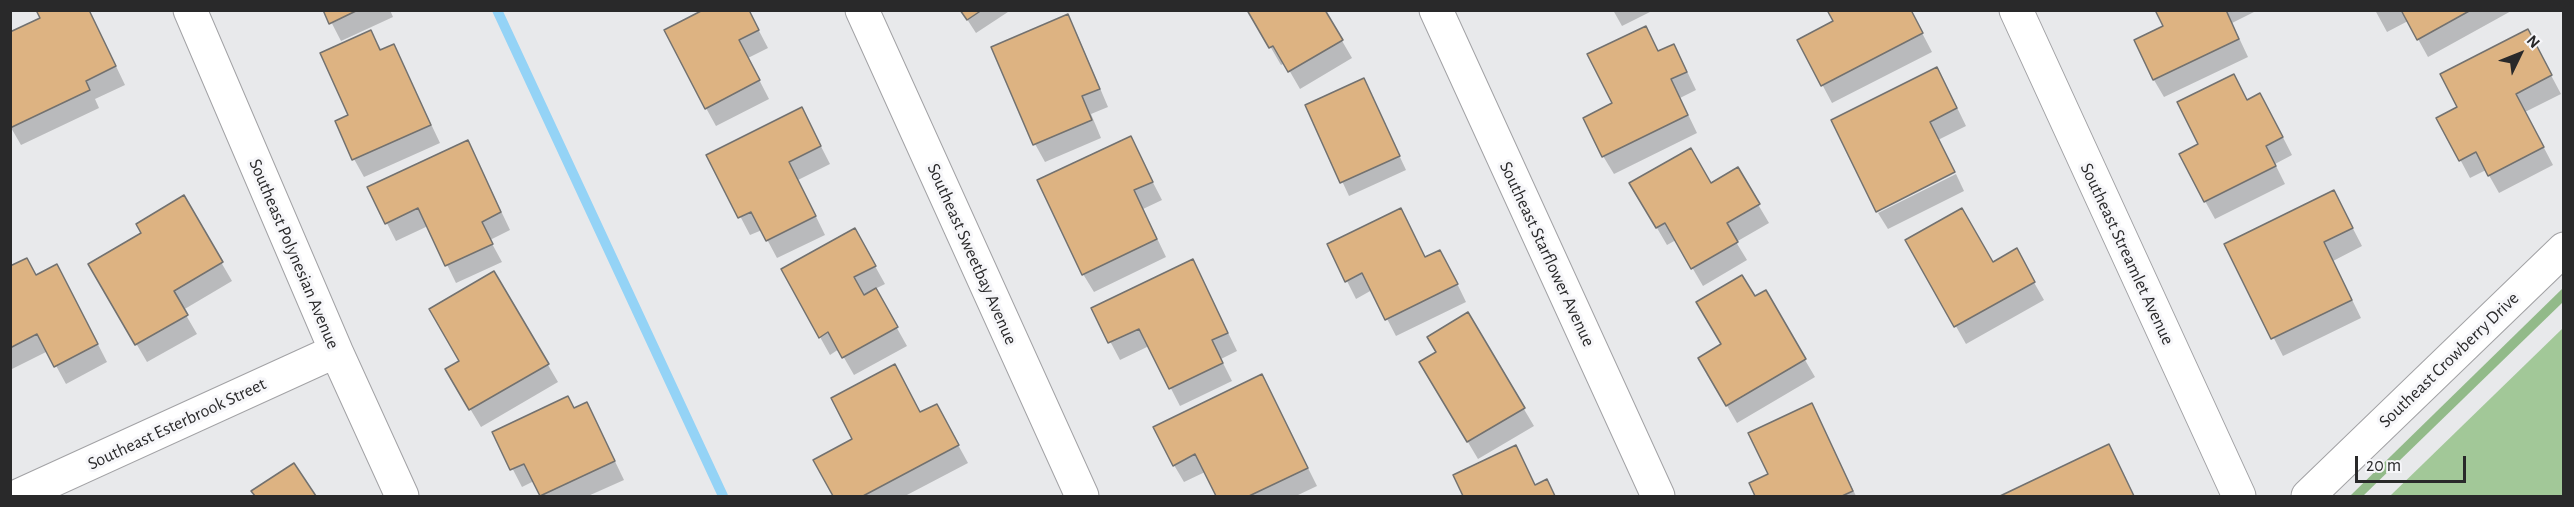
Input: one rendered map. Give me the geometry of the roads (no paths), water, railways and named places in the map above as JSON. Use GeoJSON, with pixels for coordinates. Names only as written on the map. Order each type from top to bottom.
{"type":"FeatureCollection","features":[{"type":"Feature","properties":{"kind":"street","name":"Southeast Polynesian Avenue"},"geometry":{"type":"LineString","coordinates":[[190,10],[336,351],[402,496]]}},
{"type":"Feature","properties":{"kind":"street","name":"Southeast Sweetbay Avenue"},"geometry":{"type":"LineString","coordinates":[[862,10],[1082,496]]}},
{"type":"Feature","properties":{"kind":"street","name":"Southeast Starflower Avenue"},"geometry":{"type":"LineString","coordinates":[[1436,10],[1658,496]]}},
{"type":"Feature","properties":{"kind":"street","name":"Southeast Streamlet Avenue"},"geometry":{"type":"LineString","coordinates":[[2016,10],[2239,496]]}},
{"type":"Feature","properties":{"kind":"street","name":"Southeast Crowberry Drive"},"geometry":{"type":"LineString","coordinates":[[2308,496],[2564,249]]}},
{"type":"Feature","properties":{"kind":"street","name":"Southeast Esterbrook Street"},"geometry":{"type":"LineString","coordinates":[[18,496],[336,351]]}},
{"type":"Feature","properties":{"kind":"waterway"},"geometry":{"type":"LineString","coordinates":[[497,10],[723,496]]}}]}
